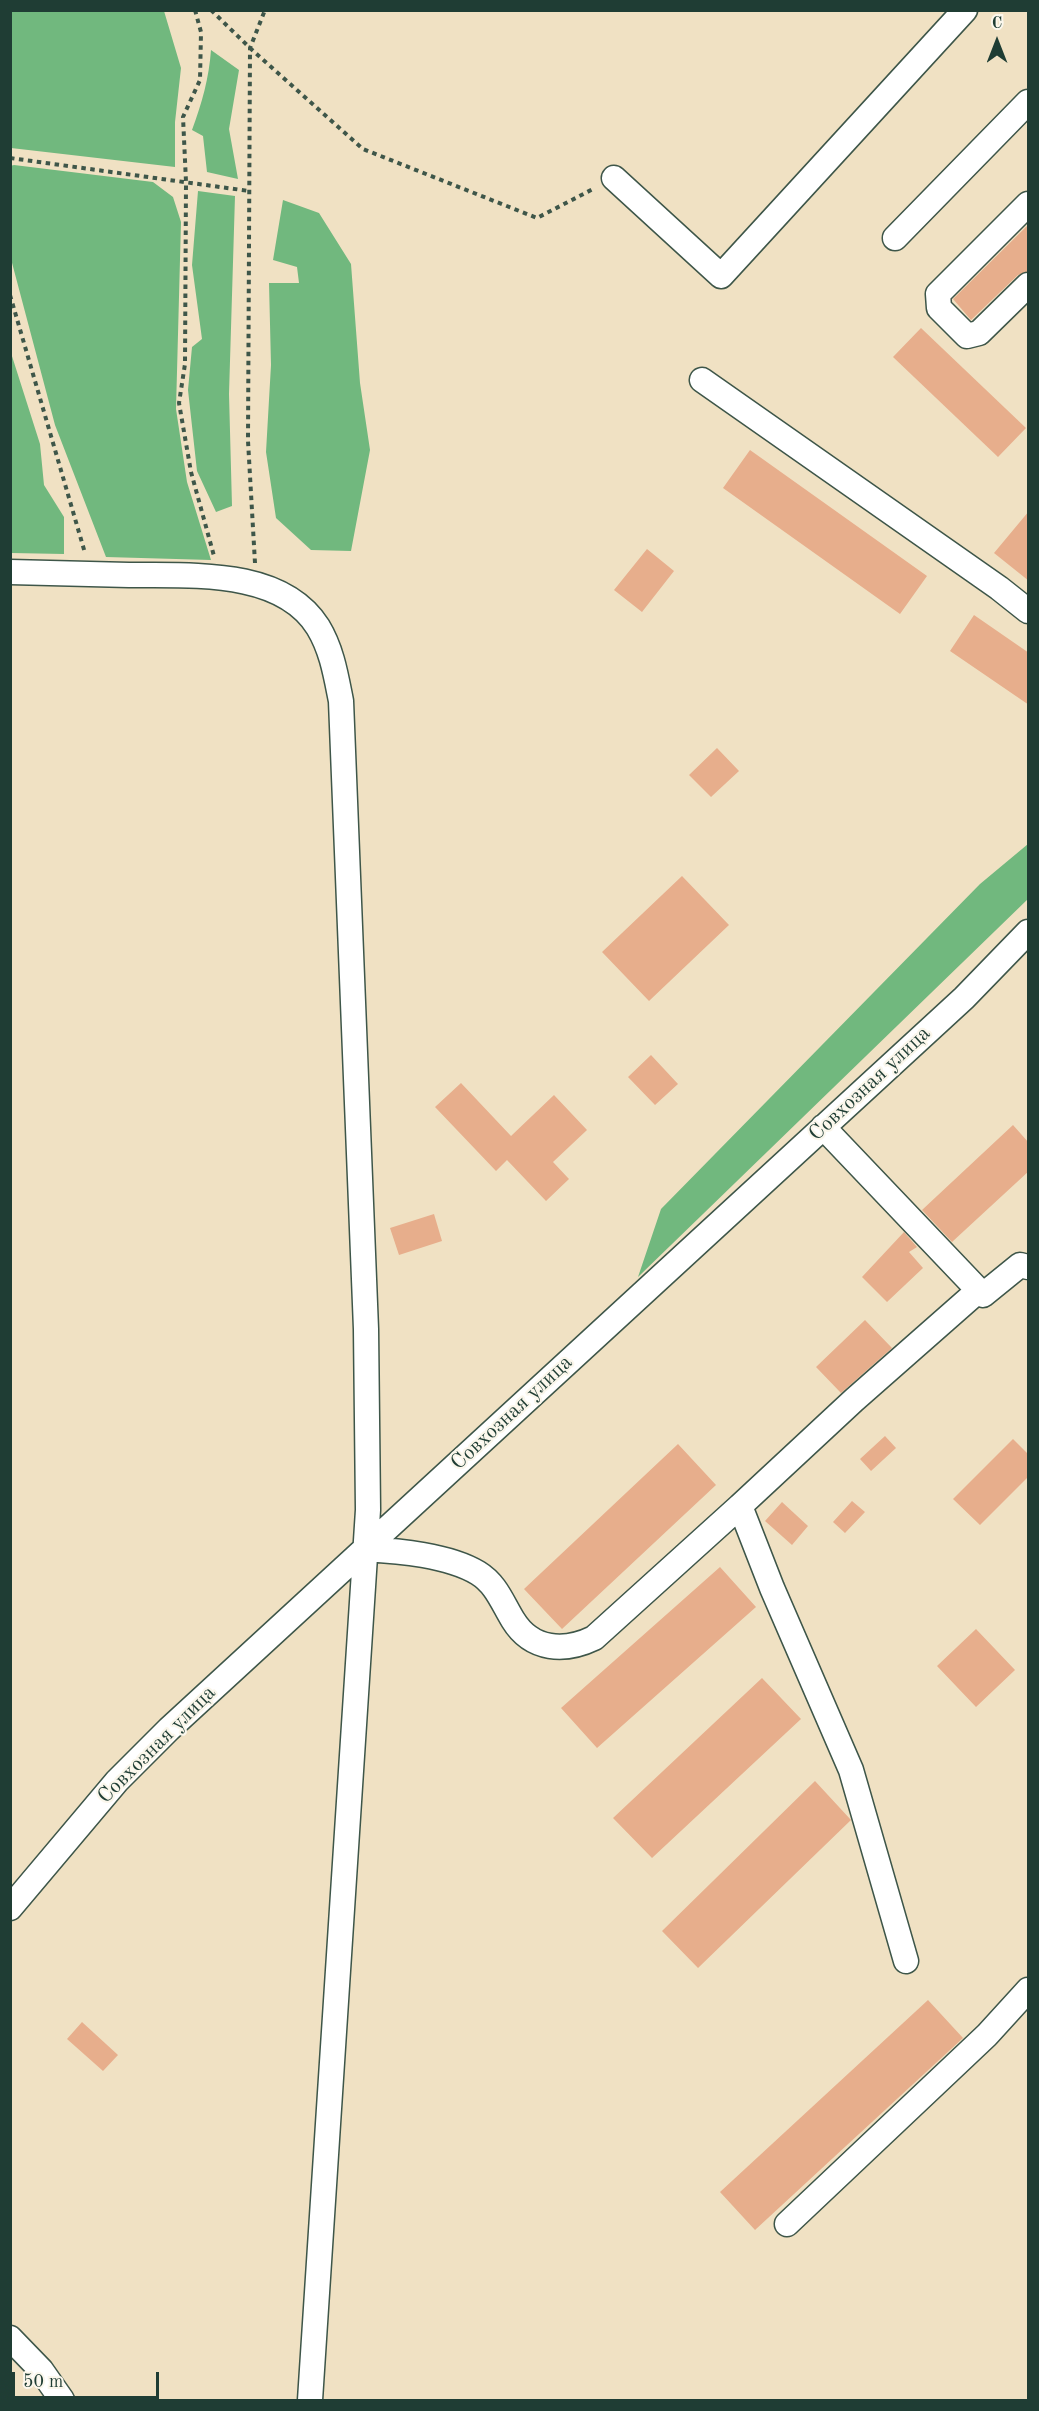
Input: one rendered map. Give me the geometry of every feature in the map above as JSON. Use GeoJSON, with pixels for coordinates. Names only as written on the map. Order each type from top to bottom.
{"type":"FeatureCollection","features":[{"type":"Feature","properties":{"kind":"street"},"geometry":{"type":"LineString","coordinates":[[614,178],[721,276],[965,10]]}},
{"type":"Feature","properties":{"kind":"street"},"geometry":{"type":"LineString","coordinates":[[895,238],[1029,102]]}},
{"type":"Feature","properties":{"kind":"street"},"geometry":{"type":"LineString","coordinates":[[1029,204],[938,294],[939,308],[966,336],[979,333],[1029,285]]}},
{"type":"Feature","properties":{"kind":"street"},"geometry":{"type":"LineString","coordinates":[[702,380],[1029,611]]}},
{"type":"Feature","properties":{"kind":"street"},"geometry":{"type":"LineString","coordinates":[[10,572],[220,576],[256,584],[292,600],[318,626],[331,655],[341,701],[368,1392],[368,1509],[310,2400]]}},
{"type":"Feature","properties":{"kind":"street","name":"Совхозная улица"},"geometry":{"type":"LineString","coordinates":[[10,1908],[124,1774],[169,1729],[964,998],[1029,932]]}},
{"type":"Feature","properties":{"kind":"street"},"geometry":{"type":"LineString","coordinates":[[823,1127],[983,1295],[1020,1265],[1029,1267]]}},
{"type":"Feature","properties":{"kind":"street"},"geometry":{"type":"LineString","coordinates":[[365,1549],[401,1551],[447,1561],[474,1571],[489,1580],[497,1590],[515,1623],[529,1636],[547,1646],[567,1648],[594,1638],[854,1400],[979,1290]]}},
{"type":"Feature","properties":{"kind":"street"},"geometry":{"type":"LineString","coordinates":[[740,1506],[772,1588],[852,1770],[906,1961]]}},
{"type":"Feature","properties":{"kind":"street"},"geometry":{"type":"LineString","coordinates":[[787,2224],[987,2035],[1029,1990]]}},
{"type":"Feature","properties":{"kind":"street"},"geometry":{"type":"LineString","coordinates":[[10,2338],[41,2370],[62,2400]]}},
{"type":"Feature","properties":{"kind":"path"},"geometry":{"type":"LineString","coordinates":[[195,10],[201,32],[200,80],[183,117],[186,182],[185,364],[179,403],[191,472],[220,576]]}},
{"type":"Feature","properties":{"kind":"path"},"geometry":{"type":"LineString","coordinates":[[211,10],[363,149],[537,218],[614,178]]}},
{"type":"Feature","properties":{"kind":"path"},"geometry":{"type":"LineString","coordinates":[[256,584],[248,441],[250,48],[265,10]]}},
{"type":"Feature","properties":{"kind":"path"},"geometry":{"type":"LineString","coordinates":[[10,158],[249,191]]}},
{"type":"Feature","properties":{"kind":"path"},"geometry":{"type":"LineString","coordinates":[[10,295],[91,574]]}},
{"type":"Feature","properties":{"kind":"green space"},"geometry":{"type":"Polygon","coordinates":[[[11,10],[164,11],[181,68],[175,122],[175,167],[11,148],[11,10]]]}},
{"type":"Feature","properties":{"kind":"green space"},"geometry":{"type":"Polygon","coordinates":[[[211,50],[239,70],[229,129],[238,179],[207,172],[203,136],[192,130],[209,71],[211,50]]]}},
{"type":"Feature","properties":{"kind":"green space"},"geometry":{"type":"Polygon","coordinates":[[[10,166],[153,182],[173,197],[181,222],[176,409],[187,482],[211,560],[106,557],[55,425],[11,259],[10,166]]]}},
{"type":"Feature","properties":{"kind":"green space"},"geometry":{"type":"Polygon","coordinates":[[[198,191],[235,196],[229,394],[232,506],[216,512],[197,471],[188,390],[192,347],[202,339],[192,265],[198,191]]]}},
{"type":"Feature","properties":{"kind":"green space"},"geometry":{"type":"Polygon","coordinates":[[[283,200],[319,213],[351,264],[360,383],[370,450],[351,551],[311,550],[276,518],[266,452],[271,365],[269,283],[299,283],[297,267],[273,260],[283,200]]]}},
{"type":"Feature","properties":{"kind":"green space"},"geometry":{"type":"Polygon","coordinates":[[[11,353],[40,444],[44,485],[64,517],[64,554],[11,553],[11,353]]]}},
{"type":"Feature","properties":{"kind":"green space"},"geometry":{"type":"Polygon","coordinates":[[[1028,844],[1028,899],[638,1277],[661,1209],[980,884],[1028,844]]]}},
{"type":"Feature","properties":{"kind":"building"},"geometry":{"type":"Polygon","coordinates":[[[1029,224],[1029,271],[1018,275],[971,320],[953,299],[1029,224]]]}},
{"type":"Feature","properties":{"kind":"building"},"geometry":{"type":"Polygon","coordinates":[[[921,328],[1026,428],[998,457],[893,357],[921,328]]]}},
{"type":"Feature","properties":{"kind":"building"},"geometry":{"type":"Polygon","coordinates":[[[750,450],[927,576],[900,614],[723,488],[750,450]]]}},
{"type":"Feature","properties":{"kind":"building"},"geometry":{"type":"Polygon","coordinates":[[[1029,511],[1029,581],[994,553],[1029,511]]]}},
{"type":"Feature","properties":{"kind":"building"},"geometry":{"type":"Polygon","coordinates":[[[647,549],[674,571],[642,612],[614,590],[647,549]]]}},
{"type":"Feature","properties":{"kind":"building"},"geometry":{"type":"Polygon","coordinates":[[[974,615],[1029,653],[1029,705],[950,651],[974,615]]]}},
{"type":"Feature","properties":{"kind":"building"},"geometry":{"type":"Polygon","coordinates":[[[717,748],[739,771],[711,797],[689,775],[717,748]]]}},
{"type":"Feature","properties":{"kind":"building"},"geometry":{"type":"Polygon","coordinates":[[[682,876],[729,925],[649,1001],[602,952],[682,876]]]}},
{"type":"Feature","properties":{"kind":"building"},"geometry":{"type":"Polygon","coordinates":[[[651,1055],[678,1084],[655,1105],[628,1077],[651,1055]]]}},
{"type":"Feature","properties":{"kind":"building"},"geometry":{"type":"Polygon","coordinates":[[[461,1083],[511,1136],[554,1095],[587,1130],[553,1162],[569,1179],[546,1201],[507,1160],[496,1171],[435,1107],[461,1083]]]}},
{"type":"Feature","properties":{"kind":"building"},"geometry":{"type":"Polygon","coordinates":[[[1013,1125],[1029,1143],[1029,1171],[952,1242],[922,1210],[1013,1125]]]}},
{"type":"Feature","properties":{"kind":"building"},"geometry":{"type":"Polygon","coordinates":[[[434,1214],[442,1241],[399,1255],[390,1228],[434,1214]]]}},
{"type":"Feature","properties":{"kind":"building"},"geometry":{"type":"Polygon","coordinates":[[[904,1232],[917,1247],[909,1252],[923,1268],[887,1302],[862,1277],[904,1232]]]}},
{"type":"Feature","properties":{"kind":"building"},"geometry":{"type":"Polygon","coordinates":[[[865,1320],[892,1348],[841,1393],[816,1367],[865,1320]]]}},
{"type":"Feature","properties":{"kind":"building"},"geometry":{"type":"Polygon","coordinates":[[[885,1436],[896,1448],[871,1471],[860,1459],[885,1436]]]}},
{"type":"Feature","properties":{"kind":"building"},"geometry":{"type":"Polygon","coordinates":[[[1013,1439],[1029,1455],[1029,1476],[980,1525],[953,1499],[1013,1439]]]}},
{"type":"Feature","properties":{"kind":"building"},"geometry":{"type":"Polygon","coordinates":[[[678,1444],[716,1485],[562,1629],[524,1589],[678,1444]]]}},
{"type":"Feature","properties":{"kind":"building"},"geometry":{"type":"Polygon","coordinates":[[[852,1501],[865,1512],[845,1533],[833,1522],[852,1501]]]}},
{"type":"Feature","properties":{"kind":"building"},"geometry":{"type":"Polygon","coordinates":[[[782,1502],[808,1526],[792,1545],[765,1521],[782,1502]]]}},
{"type":"Feature","properties":{"kind":"building"},"geometry":{"type":"Polygon","coordinates":[[[720,1567],[756,1607],[597,1748],[561,1708],[720,1567]]]}},
{"type":"Feature","properties":{"kind":"building"},"geometry":{"type":"Polygon","coordinates":[[[976,1629],[1015,1670],[976,1707],[937,1666],[976,1629]]]}},
{"type":"Feature","properties":{"kind":"building"},"geometry":{"type":"Polygon","coordinates":[[[762,1678],[801,1719],[652,1858],[613,1818],[762,1678]]]}},
{"type":"Feature","properties":{"kind":"building"},"geometry":{"type":"Polygon","coordinates":[[[815,1781],[851,1820],[698,1968],[662,1931],[815,1781]]]}},
{"type":"Feature","properties":{"kind":"building"},"geometry":{"type":"Polygon","coordinates":[[[928,2000],[963,2038],[755,2230],[720,2192],[928,2000]]]}},
{"type":"Feature","properties":{"kind":"building"},"geometry":{"type":"Polygon","coordinates":[[[82,2022],[118,2055],[103,2071],[67,2039],[82,2022]]]}}]}
